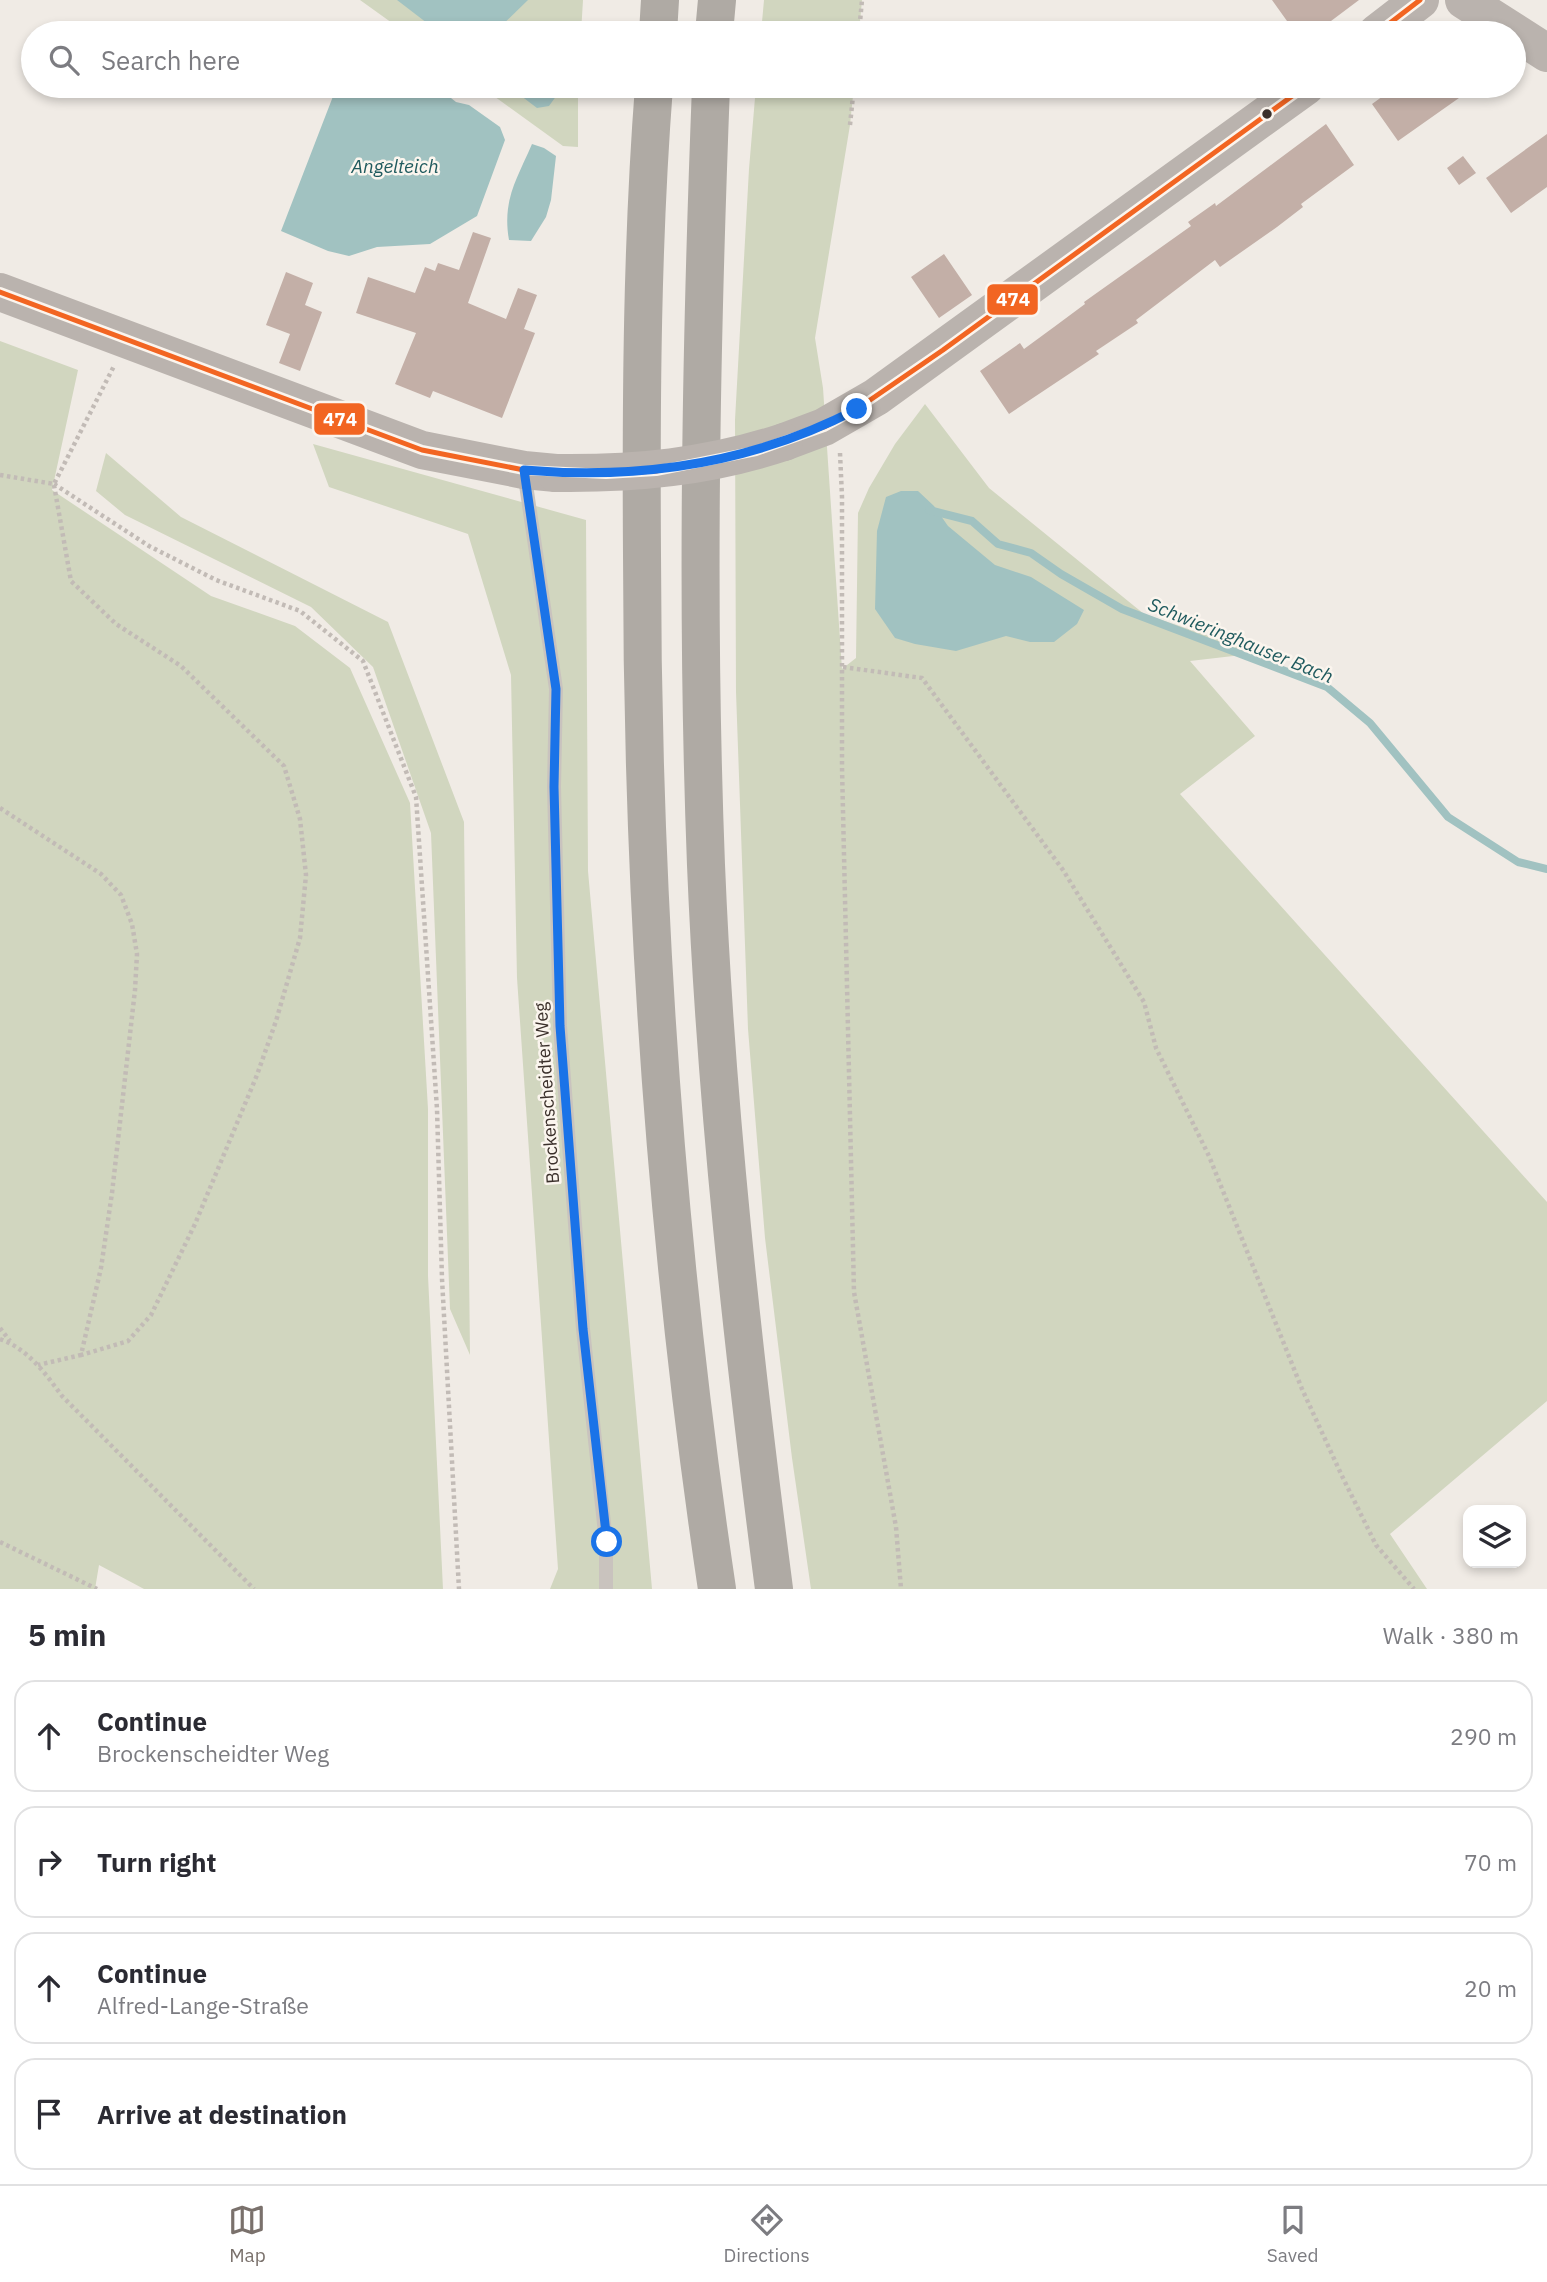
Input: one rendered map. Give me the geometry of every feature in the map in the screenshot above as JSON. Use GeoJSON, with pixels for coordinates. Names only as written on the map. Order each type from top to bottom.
{"type":"FeatureCollection","features":[{"type":"Feature","properties":{"kind":"highway"},"geometry":{"type":"LineString","coordinates":[[659,21],[660,0]]}},
{"type":"Feature","properties":{"kind":"highway"},"geometry":{"type":"LineString","coordinates":[[715,21],[717,0]]}},
{"type":"Feature","properties":{"kind":"highway"},"geometry":{"type":"LineString","coordinates":[[653,98],[647,189],[641,404],[642,641],[648,881],[673,1228],[698,1456],[717,1589]]}},
{"type":"Feature","properties":{"kind":"highway"},"geometry":{"type":"LineString","coordinates":[[711,98],[700,414],[706,865],[715,1026],[732,1235],[774,1589]]}},
{"type":"Feature","properties":{"kind":"street"},"geometry":{"type":"LineString","coordinates":[[1393,21],[1420,0]]}},
{"type":"Feature","properties":{"kind":"street"},"geometry":{"type":"LineString","coordinates":[[1464,0],[1497,21]]}},
{"type":"Feature","properties":{"kind":"street"},"geometry":{"type":"LineString","coordinates":[[1526,40],[1547,53]]}},
{"type":"Feature","properties":{"kind":"street"},"geometry":{"type":"LineString","coordinates":[[0,292],[422,450],[540,471],[606,474],[656,471],[713,461],[784,442],[857,409],[914,371],[1290,98]]}},
{"type":"Feature","properties":{"kind":"lane","name":"Brockenscheidter Weg"},"geometry":{"type":"LineString","coordinates":[[540,471],[556,689],[554,787],[560,1026],[583,1329],[607,1542],[606,1589]]}},
{"type":"Feature","properties":{"kind":"path"},"geometry":{"type":"LineString","coordinates":[[860,21],[862,0]]}},
{"type":"Feature","properties":{"kind":"path"},"geometry":{"type":"LineString","coordinates":[[850,125],[853,98]]}},
{"type":"Feature","properties":{"kind":"path"},"geometry":{"type":"LineString","coordinates":[[38,1365],[128,1341],[150,1315],[195,1224],[257,1075],[300,938],[306,875],[300,819],[284,766],[181,666],[116,624],[71,580],[54,484],[127,340]]}},
{"type":"Feature","properties":{"kind":"path"},"geometry":{"type":"LineString","coordinates":[[824,426],[840,453],[842,767],[854,1292],[895,1527],[901,1589]]}},
{"type":"Feature","properties":{"kind":"path"},"geometry":{"type":"LineString","coordinates":[[0,475],[54,484],[149,546],[216,580],[300,611],[363,661],[416,797],[437,1109],[442,1279],[459,1589]]}},
{"type":"Feature","properties":{"kind":"path"},"geometry":{"type":"LineString","coordinates":[[843,667],[922,678],[1063,870],[1144,1002],[1157,1048],[1209,1156],[1302,1389],[1342,1476],[1376,1545],[1414,1589]]}},
{"type":"Feature","properties":{"kind":"path"},"geometry":{"type":"LineString","coordinates":[[0,808],[102,874],[121,895],[132,924],[137,954],[112,1193],[101,1268],[80,1354]]}},
{"type":"Feature","properties":{"kind":"path"},"geometry":{"type":"LineString","coordinates":[[0,1328],[12,1343],[38,1365],[62,1396],[254,1589]]}},
{"type":"Feature","properties":{"kind":"path"},"geometry":{"type":"LineString","coordinates":[[0,1339],[12,1343]]}},
{"type":"Feature","properties":{"kind":"path"},"geometry":{"type":"LineString","coordinates":[[0,1542],[97,1589]]}},
{"type":"Feature","properties":{"kind":"green space"},"geometry":{"type":"Polygon","coordinates":[[[360,0],[583,0],[582,21],[389,21],[360,0]]]}},
{"type":"Feature","properties":{"kind":"green space"},"geometry":{"type":"Polygon","coordinates":[[[764,0],[862,0],[860,21],[762,21],[764,0]]]}},
{"type":"Feature","properties":{"kind":"green space"},"geometry":{"type":"Polygon","coordinates":[[[497,98],[578,98],[578,147],[563,146],[497,98]]]}},
{"type":"Feature","properties":{"kind":"green space"},"geometry":{"type":"Polygon","coordinates":[[[755,98],[853,98],[815,338],[823,388],[842,669],[856,658],[858,513],[869,488],[895,444],[925,404],[989,488],[1144,614],[1259,653],[1190,661],[1255,736],[1180,794],[1547,1202],[1547,1401],[1390,1534],[1427,1589],[811,1589],[765,1238],[748,1029],[736,692],[735,420],[755,98]]]}},
{"type":"Feature","properties":{"kind":"green space"},"geometry":{"type":"Polygon","coordinates":[[[0,341],[78,370],[52,490],[211,596],[295,626],[350,668],[410,803],[428,1109],[428,1276],[443,1589],[144,1589],[99,1565],[95,1589],[0,1589],[0,341]]]}},
{"type":"Feature","properties":{"kind":"green space"},"geometry":{"type":"Polygon","coordinates":[[[313,444],[586,520],[588,871],[652,1589],[550,1589],[558,1569],[517,978],[511,675],[468,534],[329,487],[313,444]]]}},
{"type":"Feature","properties":{"kind":"green space"},"geometry":{"type":"Polygon","coordinates":[[[106,453],[181,517],[388,622],[464,822],[470,1355],[450,1309],[431,833],[373,667],[311,607],[125,515],[96,491],[106,453]]]}},
{"type":"Feature","properties":{"kind":"water"},"geometry":{"type":"Polygon","coordinates":[[[397,0],[528,0],[506,21],[424,21],[397,0]]]}},
{"type":"Feature","properties":{"kind":"water","name":"Angelteich"},"geometry":{"type":"Polygon","coordinates":[[[332,98],[451,98],[469,105],[500,127],[505,140],[477,216],[430,244],[377,247],[349,256],[328,251],[281,231],[332,98]]]}},
{"type":"Feature","properties":{"kind":"water"},"geometry":{"type":"Polygon","coordinates":[[[524,98],[555,98],[549,106],[537,108],[524,98]]]}},
{"type":"Feature","properties":{"kind":"water"},"geometry":{"type":"Polygon","coordinates":[[[532,144],[556,156],[551,200],[546,217],[531,241],[509,240],[509,201],[532,144]]]}},
{"type":"Feature","properties":{"kind":"water"},"geometry":{"type":"Polygon","coordinates":[[[901,491],[918,491],[934,506],[948,526],[995,565],[1031,577],[1084,610],[1077,624],[1054,642],[1030,642],[1006,636],[956,651],[895,638],[875,609],[877,531],[886,497],[901,491]]]}},
{"type":"Feature","properties":{"kind":"building"},"geometry":{"type":"Polygon","coordinates":[[[1272,0],[1359,0],[1331,21],[1287,21],[1272,0]]]}},
{"type":"Feature","properties":{"kind":"building"},"geometry":{"type":"Polygon","coordinates":[[[1380,98],[1459,98],[1398,141],[1372,104],[1380,98]]]}},
{"type":"Feature","properties":{"kind":"building"},"geometry":{"type":"Polygon","coordinates":[[[1326,124],[1354,165],[1301,204],[1303,207],[1277,227],[1220,267],[1215,260],[1136,320],[1138,323],[1096,351],[1099,354],[1009,414],[980,371],[1020,343],[1024,349],[1085,304],[1084,302],[1191,226],[1188,222],[1215,203],[1216,206],[1326,124]]]}},
{"type":"Feature","properties":{"kind":"building"},"geometry":{"type":"Polygon","coordinates":[[[1547,134],[1547,187],[1511,213],[1486,178],[1547,134]]]}},
{"type":"Feature","properties":{"kind":"building"},"geometry":{"type":"Polygon","coordinates":[[[1463,156],[1476,173],[1459,185],[1447,168],[1463,156]]]}},
{"type":"Feature","properties":{"kind":"building"},"geometry":{"type":"Polygon","coordinates":[[[473,232],[491,238],[468,303],[506,319],[518,288],[537,295],[524,329],[535,333],[502,418],[433,391],[430,398],[395,384],[416,333],[356,313],[368,277],[415,293],[425,267],[435,271],[438,263],[459,270],[473,232]]]}},
{"type":"Feature","properties":{"kind":"building"},"geometry":{"type":"Polygon","coordinates":[[[944,254],[972,295],[939,318],[911,277],[944,254]]]}},
{"type":"Feature","properties":{"kind":"building"},"geometry":{"type":"Polygon","coordinates":[[[286,272],[313,283],[305,305],[322,312],[300,371],[279,363],[290,334],[266,325],[286,272]]]}},
{"type":"Feature","properties":{"kind":"waterway","name":"Schwieringhauser Bach"},"geometry":{"type":"LineString","coordinates":[[929,510],[972,521],[998,544],[1031,553],[1061,574],[1122,609],[1327,687],[1370,723],[1448,817],[1518,862],[1547,869]]}},
{"type":"Feature","properties":{"kind":"transit line","name":"474"},"geometry":{"type":"LineString","coordinates":[[1393,21],[1420,0]]}},
{"type":"Feature","properties":{"kind":"transit line","name":"474"},"geometry":{"type":"LineString","coordinates":[[0,292],[422,450],[524,470],[606,474],[656,471],[756,451],[824,427],[857,409],[943,350],[1290,98]]}},
{"type":"Feature","properties":{"kind":"route"},"geometry":{"type":"LineString","coordinates":[[607,1542],[583,1329],[560,1026],[554,787],[556,689],[524,470],[606,474],[656,471],[713,461],[784,442],[857,409]]}}]}
